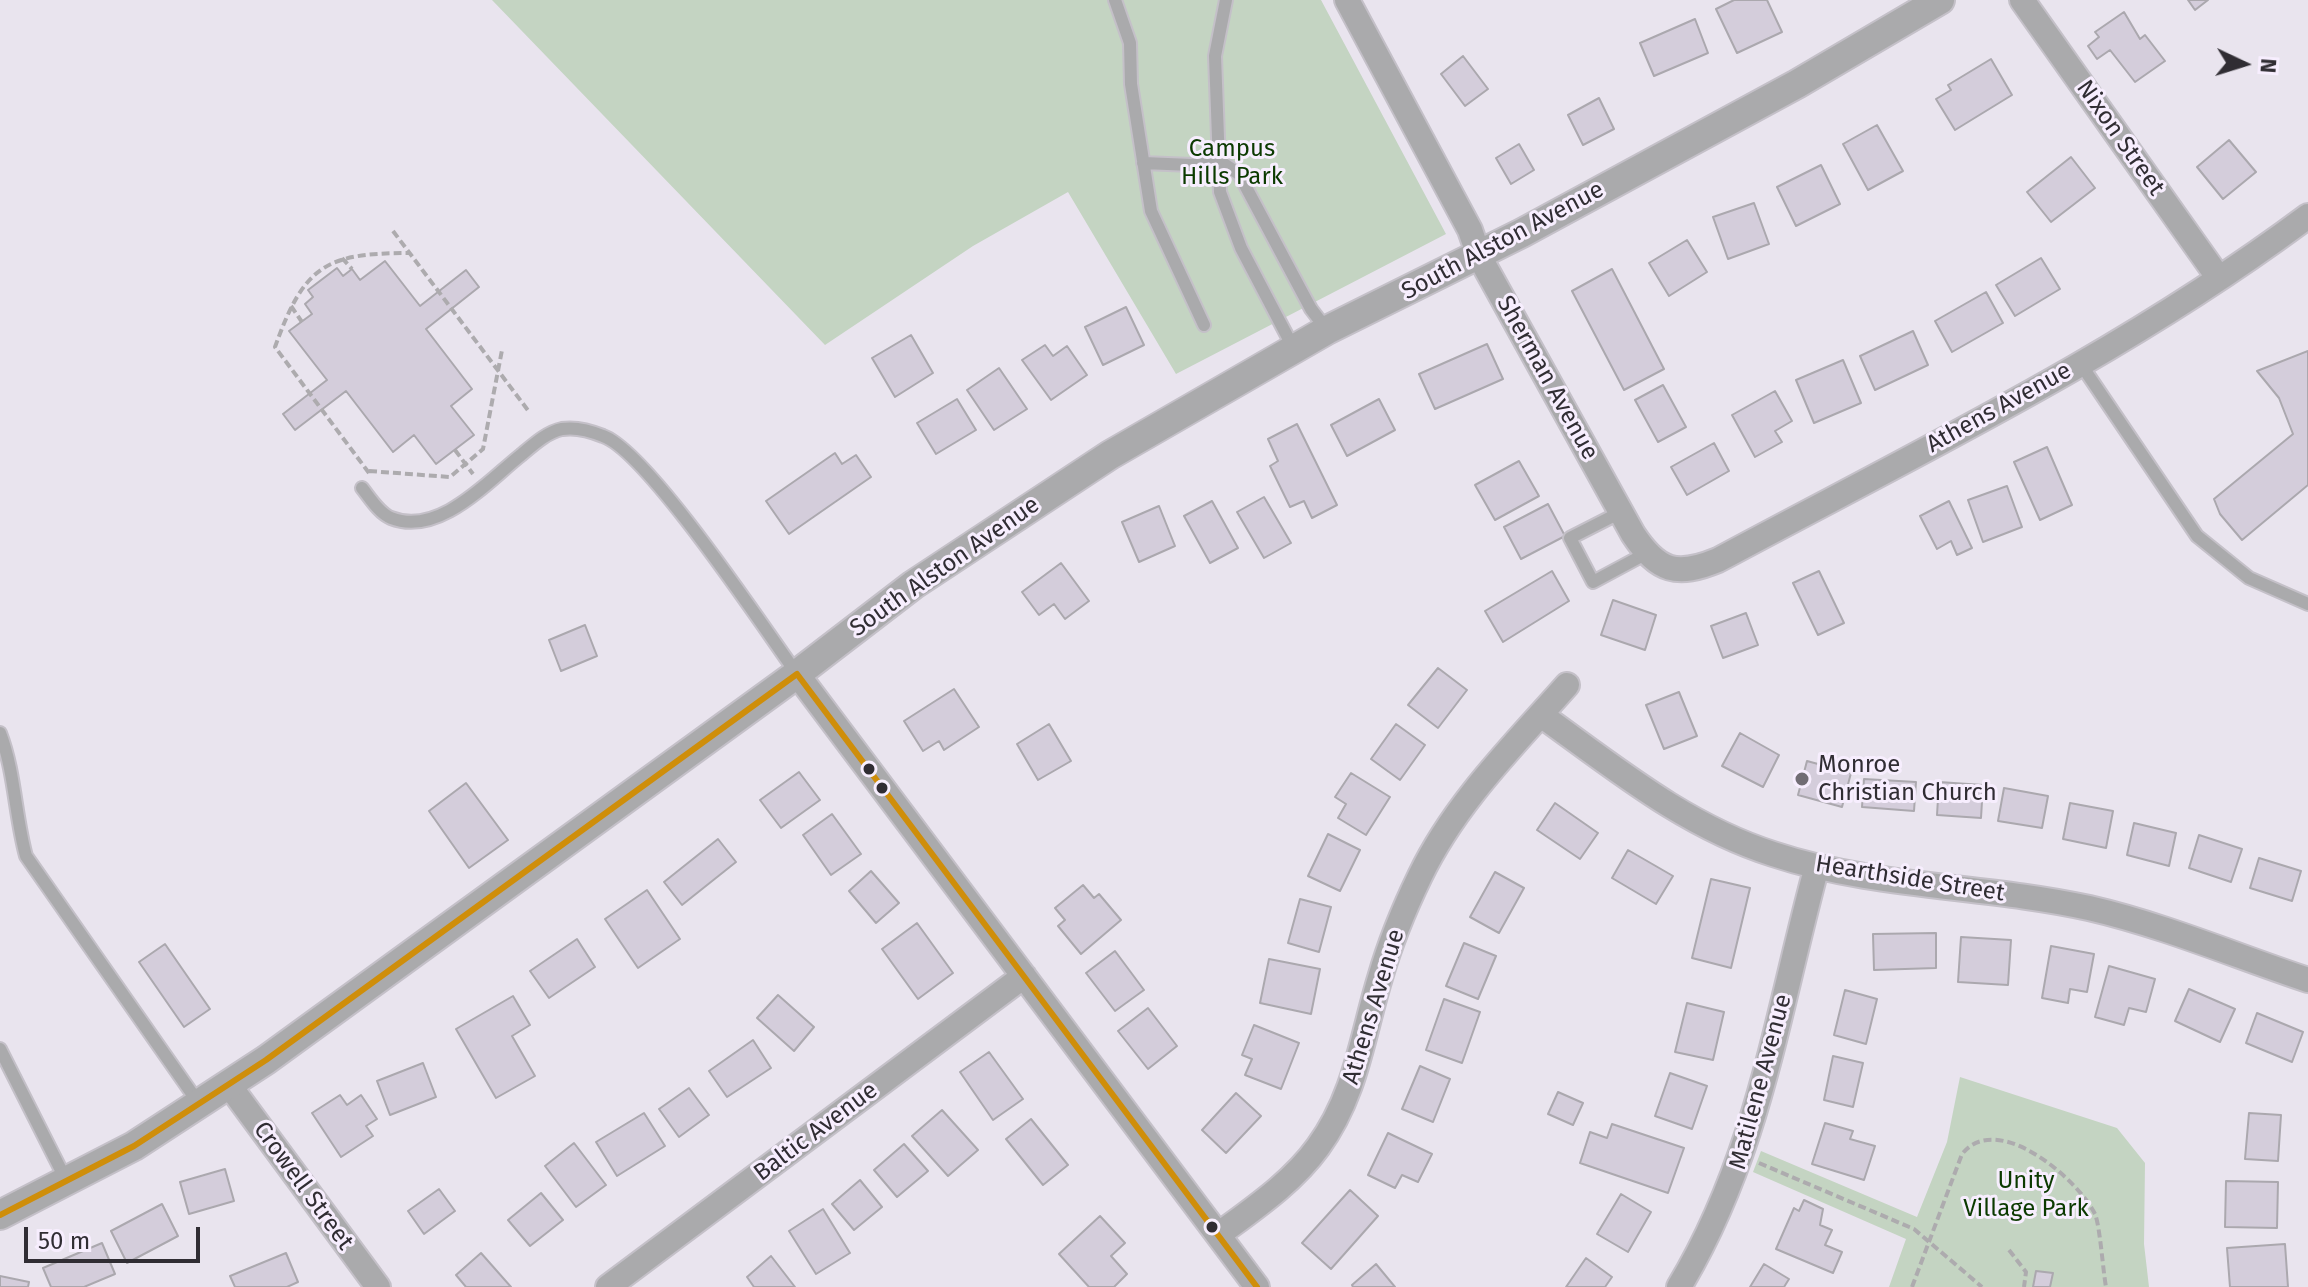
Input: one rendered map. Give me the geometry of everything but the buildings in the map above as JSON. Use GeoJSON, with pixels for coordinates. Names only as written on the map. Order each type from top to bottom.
{"type":"FeatureCollection","features":[{"type":"Feature","properties":{"kind":"street","name":"Sherman Avenue"},"geometry":{"type":"LineString","coordinates":[[1347,0],[1470,230],[1479,256],[1621,512],[1647,553],[1676,571]]}},
{"type":"Feature","properties":{"kind":"street","name":"South Alston Avenue"},"geometry":{"type":"LineString","coordinates":[[0,1215],[67,1183],[200,1105],[797,674],[902,593],[1156,426],[1327,330],[1479,256],[1810,77],[1940,0]]}},
{"type":"Feature","properties":{"kind":"street","name":"Nixon Street"},"geometry":{"type":"LineString","coordinates":[[2022,0],[2218,277]]}},
{"type":"Feature","properties":{"kind":"street","name":"Athens Avenue"},"geometry":{"type":"LineString","coordinates":[[1676,571],[1695,570],[1718,560],[2080,363],[2218,277],[2305,228]]}},
{"type":"Feature","properties":{"kind":"street"},"geometry":{"type":"LineString","coordinates":[[797,674],[1257,1287]]}},
{"type":"Feature","properties":{"kind":"street","name":"Athens Avenue"},"geometry":{"type":"LineString","coordinates":[[1218,1235],[1306,1163],[1334,1123],[1353,1083],[1379,980],[1420,876],[1491,768],[1567,685]]}},
{"type":"Feature","properties":{"kind":"street","name":"Hearthside Street"},"geometry":{"type":"LineString","coordinates":[[1541,715],[1659,801],[1719,833],[1772,854],[1839,873],[1970,887],[2090,909],[2308,980]]}},
{"type":"Feature","properties":{"kind":"street","name":"Matilene Avenue"},"geometry":{"type":"LineString","coordinates":[[1679,1287],[1716,1224],[1742,1156],[1761,1094],[1817,866]]}},
{"type":"Feature","properties":{"kind":"street","name":"Baltic Avenue"},"geometry":{"type":"LineString","coordinates":[[608,1287],[1024,976]]}},
{"type":"Feature","properties":{"kind":"street","name":"Crowell Street"},"geometry":{"type":"LineString","coordinates":[[229,1085],[378,1287]]}},
{"type":"Feature","properties":{"kind":"lane"},"geometry":{"type":"LineString","coordinates":[[1115,0],[1130,43],[1131,84],[1151,211],[1204,325]]}},
{"type":"Feature","properties":{"kind":"lane"},"geometry":{"type":"LineString","coordinates":[[1226,0],[1215,56],[1220,192],[1241,248],[1294,349]]}},
{"type":"Feature","properties":{"kind":"lane"},"geometry":{"type":"LineString","coordinates":[[1143,163],[1192,165],[1218,160],[1239,174],[1311,309],[1327,330]]}},
{"type":"Feature","properties":{"kind":"lane"},"geometry":{"type":"LineString","coordinates":[[2080,363],[2197,536],[2249,578],[2308,604]]}},
{"type":"Feature","properties":{"kind":"lane"},"geometry":{"type":"LineString","coordinates":[[362,488],[390,518],[411,522],[439,517],[539,440],[560,429],[578,429],[606,436],[627,450],[683,517],[797,674]]}},
{"type":"Feature","properties":{"kind":"lane"},"geometry":{"type":"LineString","coordinates":[[1621,512],[1570,538],[1593,582],[1647,553]]}},
{"type":"Feature","properties":{"kind":"lane"},"geometry":{"type":"LineString","coordinates":[[0,733],[26,856],[200,1105]]}},
{"type":"Feature","properties":{"kind":"lane"},"geometry":{"type":"LineString","coordinates":[[0,1049],[67,1183]]}},
{"type":"Feature","properties":{"kind":"path"},"geometry":{"type":"LineString","coordinates":[[393,231],[530,413]]}},
{"type":"Feature","properties":{"kind":"path"},"geometry":{"type":"LineString","coordinates":[[377,482],[275,347],[291,306],[318,271],[342,258],[363,253],[409,253]]}},
{"type":"Feature","properties":{"kind":"path"},"geometry":{"type":"LineString","coordinates":[[342,258],[352,269]]}},
{"type":"Feature","properties":{"kind":"path"},"geometry":{"type":"LineString","coordinates":[[291,306],[302,322]]}},
{"type":"Feature","properties":{"kind":"path"},"geometry":{"type":"LineString","coordinates":[[357,470],[450,477],[483,449],[502,350]]}},
{"type":"Feature","properties":{"kind":"path"},"geometry":{"type":"LineString","coordinates":[[455,450],[482,486]]}},
{"type":"Feature","properties":{"kind":"path"},"geometry":{"type":"LineString","coordinates":[[1912,1287],[1927,1240],[1962,1154],[1970,1144],[1981,1139],[1997,1139],[2024,1148],[2050,1165],[2079,1192],[2096,1216],[2106,1287]]}},
{"type":"Feature","properties":{"kind":"path"},"geometry":{"type":"LineString","coordinates":[[1742,1156],[1914,1229],[1982,1287]]}},
{"type":"Feature","properties":{"kind":"path"},"geometry":{"type":"LineString","coordinates":[[2009,1250],[2026,1272],[2024,1287]]}},
{"type":"Feature","properties":{"kind":"green space","name":"Campus Hills Park"},"geometry":{"type":"Polygon","coordinates":[[[492,0],[1321,0],[1446,234],[1176,374],[1068,192],[973,246],[825,345],[492,0]]]}},
{"type":"Feature","properties":{"kind":"green space","name":"Unity Village Park"},"geometry":{"type":"Polygon","coordinates":[[[1960,1077],[2117,1128],[2145,1163],[2144,1244],[2149,1287],[1889,1287],[1906,1239],[1753,1172],[1761,1151],[1917,1217],[1947,1142],[1960,1077]]]}},
{"type":"Feature","properties":{"kind":"transit line"},"geometry":{"type":"LineString","coordinates":[[0,1215],[134,1146],[266,1060],[797,674],[1257,1287]]}},
{"type":"Feature","properties":{"kind":"place","name":"Monroe Christian Church"},"geometry":{"type":"Point","coordinates":[1802,779]}}]}
